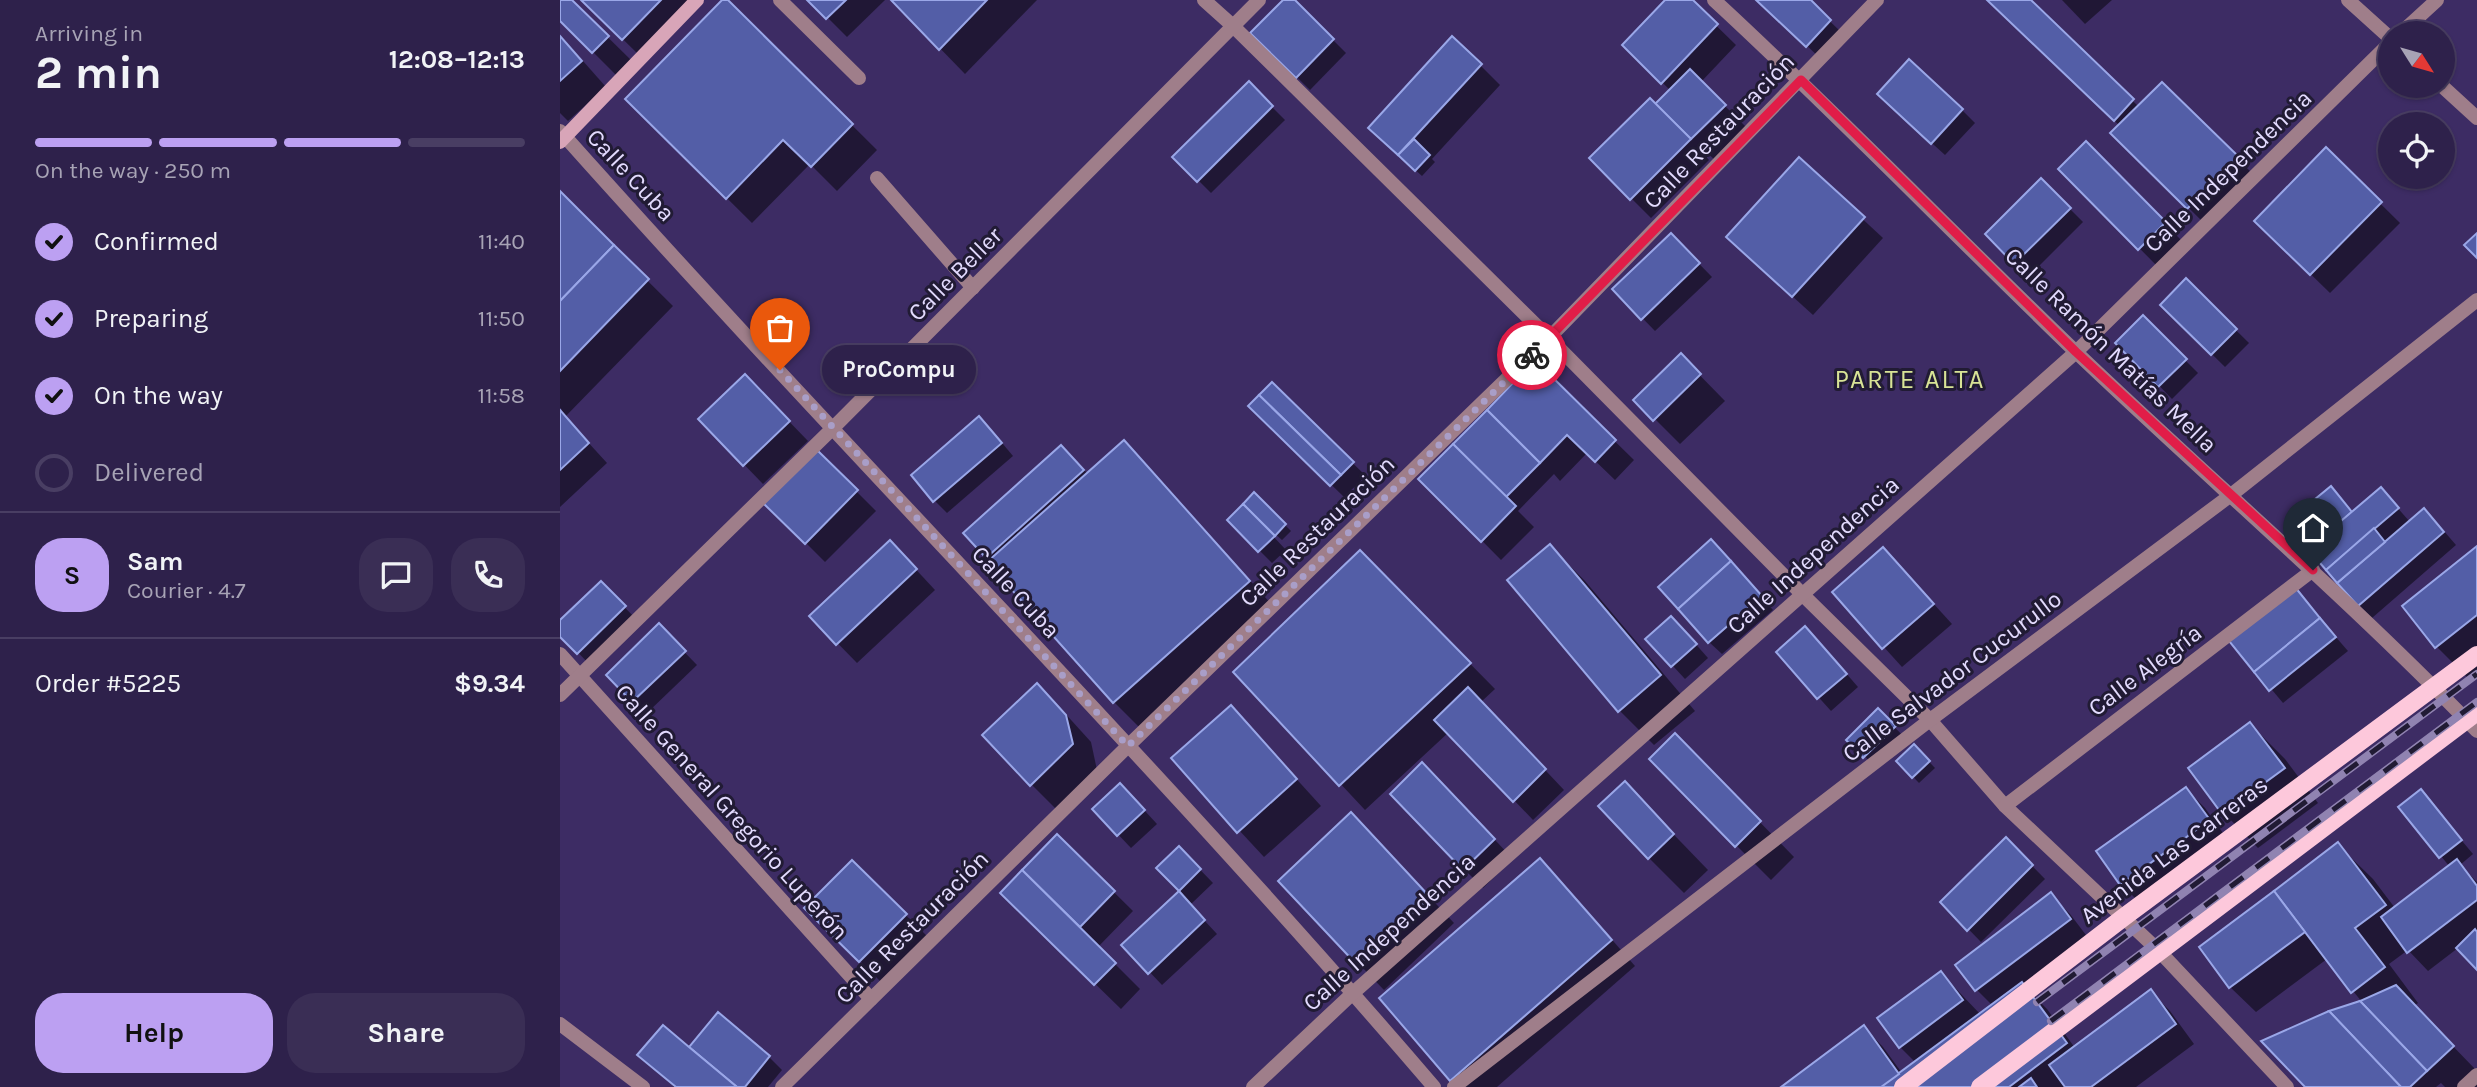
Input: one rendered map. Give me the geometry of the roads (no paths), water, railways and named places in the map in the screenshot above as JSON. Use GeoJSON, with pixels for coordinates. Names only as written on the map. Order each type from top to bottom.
{"type":"FeatureCollection","features":[{"type":"Feature","properties":{"kind":"main road"},"geometry":{"type":"LineString","coordinates":[[562,137],[697,0]]}},
{"type":"Feature","properties":{"kind":"main road","name":"Avenida Las Carreras"},"geometry":{"type":"LineString","coordinates":[[1903,1087],[2123,917],[2477,655]]}},
{"type":"Feature","properties":{"kind":"main road"},"geometry":{"type":"LineString","coordinates":[[1980,1087],[2473,721]]}},
{"type":"Feature","properties":{"kind":"street"},"geometry":{"type":"LineString","coordinates":[[780,0],[859,78]]}},
{"type":"Feature","properties":{"kind":"street"},"geometry":{"type":"LineString","coordinates":[[1204,0],[1549,338],[1802,595],[1930,720],[2005,806],[2160,952],[2287,1087]]}},
{"type":"Feature","properties":{"kind":"street","name":"Calle Beller"},"geometry":{"type":"LineString","coordinates":[[560,695],[833,428],[1259,0]]}},
{"type":"Feature","properties":{"kind":"street","name":"Calle Ramón Matías Mella"},"geometry":{"type":"LineString","coordinates":[[1714,0],[1801,80],[2076,352],[2313,570],[2434,688],[2473,721]]}},
{"type":"Feature","properties":{"kind":"street","name":"Calle Restauración"},"geometry":{"type":"LineString","coordinates":[[782,1087],[1128,746],[1549,338],[1877,0]]}},
{"type":"Feature","properties":{"kind":"street"},"geometry":{"type":"LineString","coordinates":[[2348,0],[2378,29]]}},
{"type":"Feature","properties":{"kind":"street"},"geometry":{"type":"LineString","coordinates":[[2414,21],[2437,0]]}},
{"type":"Feature","properties":{"kind":"street","name":"Calle Independencia"},"geometry":{"type":"LineString","coordinates":[[1253,1087],[1353,993],[2076,352],[2378,53]]}},
{"type":"Feature","properties":{"kind":"street"},"geometry":{"type":"LineString","coordinates":[[2455,98],[2477,118]]}},
{"type":"Feature","properties":{"kind":"street","name":"Calle Cuba"},"geometry":{"type":"LineString","coordinates":[[562,137],[1128,746],[1353,993],[1433,1087]]}},
{"type":"Feature","properties":{"kind":"street"},"geometry":{"type":"LineString","coordinates":[[877,178],[973,288]]}},
{"type":"Feature","properties":{"kind":"street","name":"Calle Salvador Cucurullo"},"geometry":{"type":"LineString","coordinates":[[1454,1087],[1930,720],[2231,495],[2477,300]]}},
{"type":"Feature","properties":{"kind":"street","name":"Calle Alegría"},"geometry":{"type":"LineString","coordinates":[[2005,806],[2313,570]]}},
{"type":"Feature","properties":{"kind":"street","name":"Calle General Gregorio Luperón"},"geometry":{"type":"LineString","coordinates":[[560,654],[871,999]]}},
{"type":"Feature","properties":{"kind":"street"},"geometry":{"type":"LineString","coordinates":[[560,1024],[643,1087]]}},
{"type":"Feature","properties":{"kind":"street"},"geometry":{"type":"LineString","coordinates":[[2464,1087],[2477,1075]]}},
{"type":"Feature","properties":{"kind":"railway"},"geometry":{"type":"LineString","coordinates":[[2037,1002],[2477,674]]}},
{"type":"Feature","properties":{"kind":"railway"},"geometry":{"type":"LineString","coordinates":[[2051,1021],[2477,702]]}},
{"type":"Feature","properties":{"kind":"place","name":"ProCompu"},"geometry":{"type":"Point","coordinates":[780,370]}},
{"type":"Feature","properties":{"kind":"district","name":"PARTE ALTA"},"geometry":{"type":"Point","coordinates":[1910,379]}}]}
